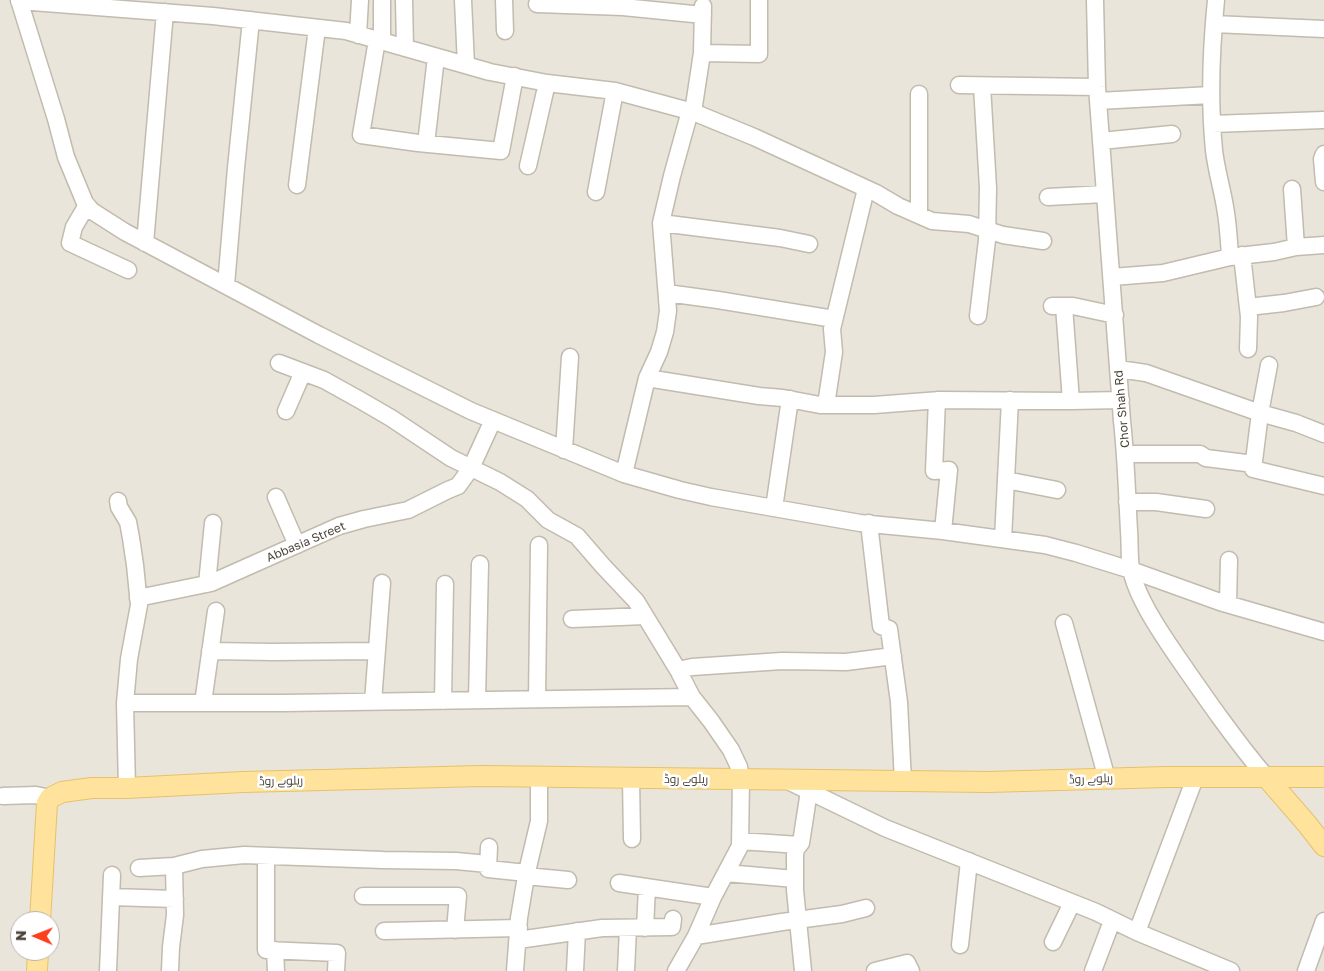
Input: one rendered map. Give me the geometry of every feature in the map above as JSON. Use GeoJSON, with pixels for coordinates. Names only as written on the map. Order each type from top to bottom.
{"type":"FeatureCollection","features":[{"type":"Feature","properties":{"kind":"main road","name":"ریلوے روڈ"},"geometry":{"type":"LineString","coordinates":[[50,798],[62,792],[92,788],[482,776],[903,782],[1324,777]]}},
{"type":"Feature","properties":{"kind":"main road"},"geometry":{"type":"LineString","coordinates":[[1267,778],[1324,846]]}},
{"type":"Feature","properties":{"kind":"main road"},"geometry":{"type":"LineString","coordinates":[[41,911],[46,809],[50,798]]}},
{"type":"Feature","properties":{"kind":"street"},"geometry":{"type":"LineString","coordinates":[[1042,241],[1003,235],[969,224],[932,220],[898,206],[866,189],[754,137],[691,111],[615,92],[547,83],[490,72],[346,31],[167,8],[19,0],[66,157],[85,203],[92,211],[146,243],[226,286],[470,411],[624,474],[680,490],[868,524],[943,531],[1045,545],[1131,570],[1228,604],[1324,632]]}},
{"type":"Feature","properties":{"kind":"street"},"geometry":{"type":"LineString","coordinates":[[358,35],[360,0]]}},
{"type":"Feature","properties":{"kind":"street"},"geometry":{"type":"LineString","coordinates":[[382,0],[380,41],[361,135],[500,152],[515,76]]}},
{"type":"Feature","properties":{"kind":"street"},"geometry":{"type":"LineString","coordinates":[[404,0],[405,48]]}},
{"type":"Feature","properties":{"kind":"street"},"geometry":{"type":"LineString","coordinates":[[463,0],[466,65]]}},
{"type":"Feature","properties":{"kind":"street"},"geometry":{"type":"LineString","coordinates":[[504,0],[505,31]]}},
{"type":"Feature","properties":{"kind":"street"},"geometry":{"type":"LineString","coordinates":[[702,54],[759,54],[760,0]]}},
{"type":"Feature","properties":{"kind":"street","name":"Chor Shah Rd"},"geometry":{"type":"LineString","coordinates":[[1095,0],[1097,94],[1120,400],[1126,454],[1131,570],[1140,595],[1161,632],[1191,677],[1250,758],[1267,778]]}},
{"type":"Feature","properties":{"kind":"street"},"geometry":{"type":"LineString","coordinates":[[1216,0],[1211,95],[1212,124],[1215,153],[1226,209],[1248,307],[1248,349]]}},
{"type":"Feature","properties":{"kind":"street"},"geometry":{"type":"LineString","coordinates":[[537,4],[608,3],[703,9],[702,54],[691,111],[672,176],[662,223],[668,311],[666,332],[647,378],[624,474]]}},
{"type":"Feature","properties":{"kind":"street"},"geometry":{"type":"LineString","coordinates":[[146,243],[167,8]]}},
{"type":"Feature","properties":{"kind":"street"},"geometry":{"type":"LineString","coordinates":[[226,286],[250,20]]}},
{"type":"Feature","properties":{"kind":"street"},"geometry":{"type":"LineString","coordinates":[[1214,24],[1324,29]]}},
{"type":"Feature","properties":{"kind":"street"},"geometry":{"type":"LineString","coordinates":[[297,185],[318,28]]}},
{"type":"Feature","properties":{"kind":"street"},"geometry":{"type":"LineString","coordinates":[[426,144],[436,57]]}},
{"type":"Feature","properties":{"kind":"street"},"geometry":{"type":"LineString","coordinates":[[528,166],[547,83]]}},
{"type":"Feature","properties":{"kind":"street"},"geometry":{"type":"LineString","coordinates":[[959,85],[1097,94],[1211,95]]}},
{"type":"Feature","properties":{"kind":"street"},"geometry":{"type":"LineString","coordinates":[[978,316],[987,229],[988,188],[982,86]]}},
{"type":"Feature","properties":{"kind":"street"},"geometry":{"type":"LineString","coordinates":[[596,192],[615,92]]}},
{"type":"Feature","properties":{"kind":"street"},"geometry":{"type":"LineString","coordinates":[[919,94],[919,215]]}},
{"type":"Feature","properties":{"kind":"street"},"geometry":{"type":"LineString","coordinates":[[1212,124],[1324,120]]}},
{"type":"Feature","properties":{"kind":"street"},"geometry":{"type":"LineString","coordinates":[[1101,141],[1172,134]]}},
{"type":"Feature","properties":{"kind":"street"},"geometry":{"type":"LineString","coordinates":[[1324,154],[1322,159],[1324,182]]}},
{"type":"Feature","properties":{"kind":"street"},"geometry":{"type":"LineString","coordinates":[[826,405],[834,352],[832,329],[866,189]]}},
{"type":"Feature","properties":{"kind":"street"},"geometry":{"type":"LineString","coordinates":[[1292,189],[1296,247]]}},
{"type":"Feature","properties":{"kind":"street"},"geometry":{"type":"LineString","coordinates":[[1048,197],[1104,194]]}},
{"type":"Feature","properties":{"kind":"street"},"geometry":{"type":"LineString","coordinates":[[87,205],[74,227],[70,243],[128,270]]}},
{"type":"Feature","properties":{"kind":"street"},"geometry":{"type":"LineString","coordinates":[[662,223],[780,238],[809,244]]}},
{"type":"Feature","properties":{"kind":"street"},"geometry":{"type":"LineString","coordinates":[[1112,277],[1163,273],[1236,256],[1324,245]]}},
{"type":"Feature","properties":{"kind":"street"},"geometry":{"type":"LineString","coordinates":[[667,293],[834,319]]}},
{"type":"Feature","properties":{"kind":"street"},"geometry":{"type":"LineString","coordinates":[[1248,307],[1316,297]]}},
{"type":"Feature","properties":{"kind":"street"},"geometry":{"type":"LineString","coordinates":[[1071,401],[1058,306],[1073,306],[1114,314]]}},
{"type":"Feature","properties":{"kind":"street"},"geometry":{"type":"LineString","coordinates":[[564,450],[570,357]]}},
{"type":"Feature","properties":{"kind":"street"},"geometry":{"type":"LineString","coordinates":[[279,363],[324,380],[392,418],[451,458],[500,482],[527,499],[548,520],[577,536],[636,601],[678,670],[692,697],[731,750],[739,767],[741,779],[740,846],[713,897],[696,936],[676,971]]}},
{"type":"Feature","properties":{"kind":"street"},"geometry":{"type":"LineString","coordinates":[[1269,365],[1260,413],[1253,469],[1324,486]]}},
{"type":"Feature","properties":{"kind":"street"},"geometry":{"type":"LineString","coordinates":[[1119,368],[1146,372],[1324,434]]}},
{"type":"Feature","properties":{"kind":"street"},"geometry":{"type":"LineString","coordinates":[[286,411],[303,372]]}},
{"type":"Feature","properties":{"kind":"street"},"geometry":{"type":"LineString","coordinates":[[647,378],[826,405],[874,405],[937,400],[1120,400]]}},
{"type":"Feature","properties":{"kind":"street"},"geometry":{"type":"LineString","coordinates":[[774,508],[790,399]]}},
{"type":"Feature","properties":{"kind":"street"},"geometry":{"type":"LineString","coordinates":[[937,400],[934,470],[949,470],[943,531]]}},
{"type":"Feature","properties":{"kind":"street"},"geometry":{"type":"LineString","coordinates":[[1003,539],[1010,400]]}},
{"type":"Feature","properties":{"kind":"street","name":"Abbasia Street"},"geometry":{"type":"LineString","coordinates":[[138,598],[207,584],[339,526],[408,510],[458,486],[471,468],[493,420]]}},
{"type":"Feature","properties":{"kind":"street"},"geometry":{"type":"LineString","coordinates":[[1126,454],[1200,454],[1206,458],[1254,464]]}},
{"type":"Feature","properties":{"kind":"street"},"geometry":{"type":"LineString","coordinates":[[1006,480],[1057,490]]}},
{"type":"Feature","properties":{"kind":"street"},"geometry":{"type":"LineString","coordinates":[[276,497],[297,545]]}},
{"type":"Feature","properties":{"kind":"street"},"geometry":{"type":"LineString","coordinates":[[118,501],[119,507],[128,522],[138,598],[124,703],[128,788]]}},
{"type":"Feature","properties":{"kind":"street"},"geometry":{"type":"LineString","coordinates":[[1127,502],[1156,502],[1206,509]]}},
{"type":"Feature","properties":{"kind":"street"},"geometry":{"type":"LineString","coordinates":[[207,584],[213,523]]}},
{"type":"Feature","properties":{"kind":"street"},"geometry":{"type":"LineString","coordinates":[[868,524],[881,626],[889,629],[893,656],[899,702],[903,782]]}},
{"type":"Feature","properties":{"kind":"street"},"geometry":{"type":"LineString","coordinates":[[538,545],[538,699]]}},
{"type":"Feature","properties":{"kind":"street"},"geometry":{"type":"LineString","coordinates":[[1228,604],[1229,560]]}},
{"type":"Feature","properties":{"kind":"street"},"geometry":{"type":"LineString","coordinates":[[477,700],[480,564]]}},
{"type":"Feature","properties":{"kind":"street"},"geometry":{"type":"LineString","coordinates":[[373,702],[382,583]]}},
{"type":"Feature","properties":{"kind":"street"},"geometry":{"type":"LineString","coordinates":[[443,701],[444,584]]}},
{"type":"Feature","properties":{"kind":"street"},"geometry":{"type":"LineString","coordinates":[[204,703],[216,611]]}},
{"type":"Feature","properties":{"kind":"street"},"geometry":{"type":"LineString","coordinates":[[572,619],[645,616]]}},
{"type":"Feature","properties":{"kind":"street"},"geometry":{"type":"LineString","coordinates":[[1064,623],[1108,779]]}},
{"type":"Feature","properties":{"kind":"street"},"geometry":{"type":"LineString","coordinates":[[210,651],[376,651]]}},
{"type":"Feature","properties":{"kind":"street"},"geometry":{"type":"LineString","coordinates":[[678,670],[692,667],[782,661],[846,662],[893,656]]}},
{"type":"Feature","properties":{"kind":"street"},"geometry":{"type":"LineString","coordinates":[[124,703],[373,702],[692,697]]}},
{"type":"Feature","properties":{"kind":"street"},"geometry":{"type":"LineString","coordinates":[[515,971],[518,934],[527,874],[539,821],[539,778]]}},
{"type":"Feature","properties":{"kind":"street"},"geometry":{"type":"LineString","coordinates":[[631,778],[632,839]]}},
{"type":"Feature","properties":{"kind":"street"},"geometry":{"type":"LineString","coordinates":[[1137,932],[1195,778]]}},
{"type":"Feature","properties":{"kind":"street"},"geometry":{"type":"LineString","coordinates":[[784,780],[885,828],[1096,912],[1137,932],[1231,971]]}},
{"type":"Feature","properties":{"kind":"street"},"geometry":{"type":"LineString","coordinates":[[803,971],[795,879],[795,855],[796,849],[801,843],[808,791]]}},
{"type":"Feature","properties":{"kind":"street","name":"ریلوے روڈ"},"geometry":{"type":"LineString","coordinates":[[1,797],[36,795],[50,798]]}},
{"type":"Feature","properties":{"kind":"street"},"geometry":{"type":"LineString","coordinates":[[740,841],[799,845]]}},
{"type":"Feature","properties":{"kind":"street"},"geometry":{"type":"LineString","coordinates":[[489,848],[488,869],[568,880]]}},
{"type":"Feature","properties":{"kind":"street"},"geometry":{"type":"LineString","coordinates":[[139,868],[174,866],[202,859],[244,855],[456,861],[488,864]]}},
{"type":"Feature","properties":{"kind":"street"},"geometry":{"type":"LineString","coordinates":[[266,856],[266,950],[337,953],[336,971]]}},
{"type":"Feature","properties":{"kind":"street"},"geometry":{"type":"LineString","coordinates":[[960,944],[969,862]]}},
{"type":"Feature","properties":{"kind":"street"},"geometry":{"type":"LineString","coordinates":[[170,971],[175,915],[174,866]]}},
{"type":"Feature","properties":{"kind":"street"},"geometry":{"type":"LineString","coordinates":[[726,873],[795,879]]}},
{"type":"Feature","properties":{"kind":"street"},"geometry":{"type":"LineString","coordinates":[[108,971],[112,875]]}},
{"type":"Feature","properties":{"kind":"street"},"geometry":{"type":"LineString","coordinates":[[619,883],[713,897]]}},
{"type":"Feature","properties":{"kind":"street"},"geometry":{"type":"LineString","coordinates":[[645,928],[647,887]]}},
{"type":"Feature","properties":{"kind":"street"},"geometry":{"type":"LineString","coordinates":[[363,896],[458,896],[455,930]]}},
{"type":"Feature","properties":{"kind":"street"},"geometry":{"type":"LineString","coordinates":[[111,897],[175,899]]}},
{"type":"Feature","properties":{"kind":"street"},"geometry":{"type":"LineString","coordinates":[[1053,942],[1072,903]]}},
{"type":"Feature","properties":{"kind":"street"},"geometry":{"type":"LineString","coordinates":[[696,936],[842,914],[866,908]]}},
{"type":"Feature","properties":{"kind":"street"},"geometry":{"type":"LineString","coordinates":[[384,931],[455,930],[518,934],[602,928],[672,927],[673,919]]}},
{"type":"Feature","properties":{"kind":"street"},"geometry":{"type":"LineString","coordinates":[[1093,971],[1112,921]]}},
{"type":"Feature","properties":{"kind":"street"},"geometry":{"type":"LineString","coordinates":[[1306,971],[1324,921]]}},
{"type":"Feature","properties":{"kind":"street"},"geometry":{"type":"LineString","coordinates":[[626,971],[628,928]]}},
{"type":"Feature","properties":{"kind":"street"},"geometry":{"type":"LineString","coordinates":[[574,971],[577,931]]}},
{"type":"Feature","properties":{"kind":"street"},"geometry":{"type":"LineString","coordinates":[[275,950],[276,971]]}},
{"type":"Feature","properties":{"kind":"street"},"geometry":{"type":"LineString","coordinates":[[876,971],[907,963],[911,971]]}},
{"type":"Feature","properties":{"kind":"shaded area"},"geometry":{"type":"Polygon","coordinates":[[[0,0],[1324,0],[1324,971],[0,971],[0,0]]]}}]}
